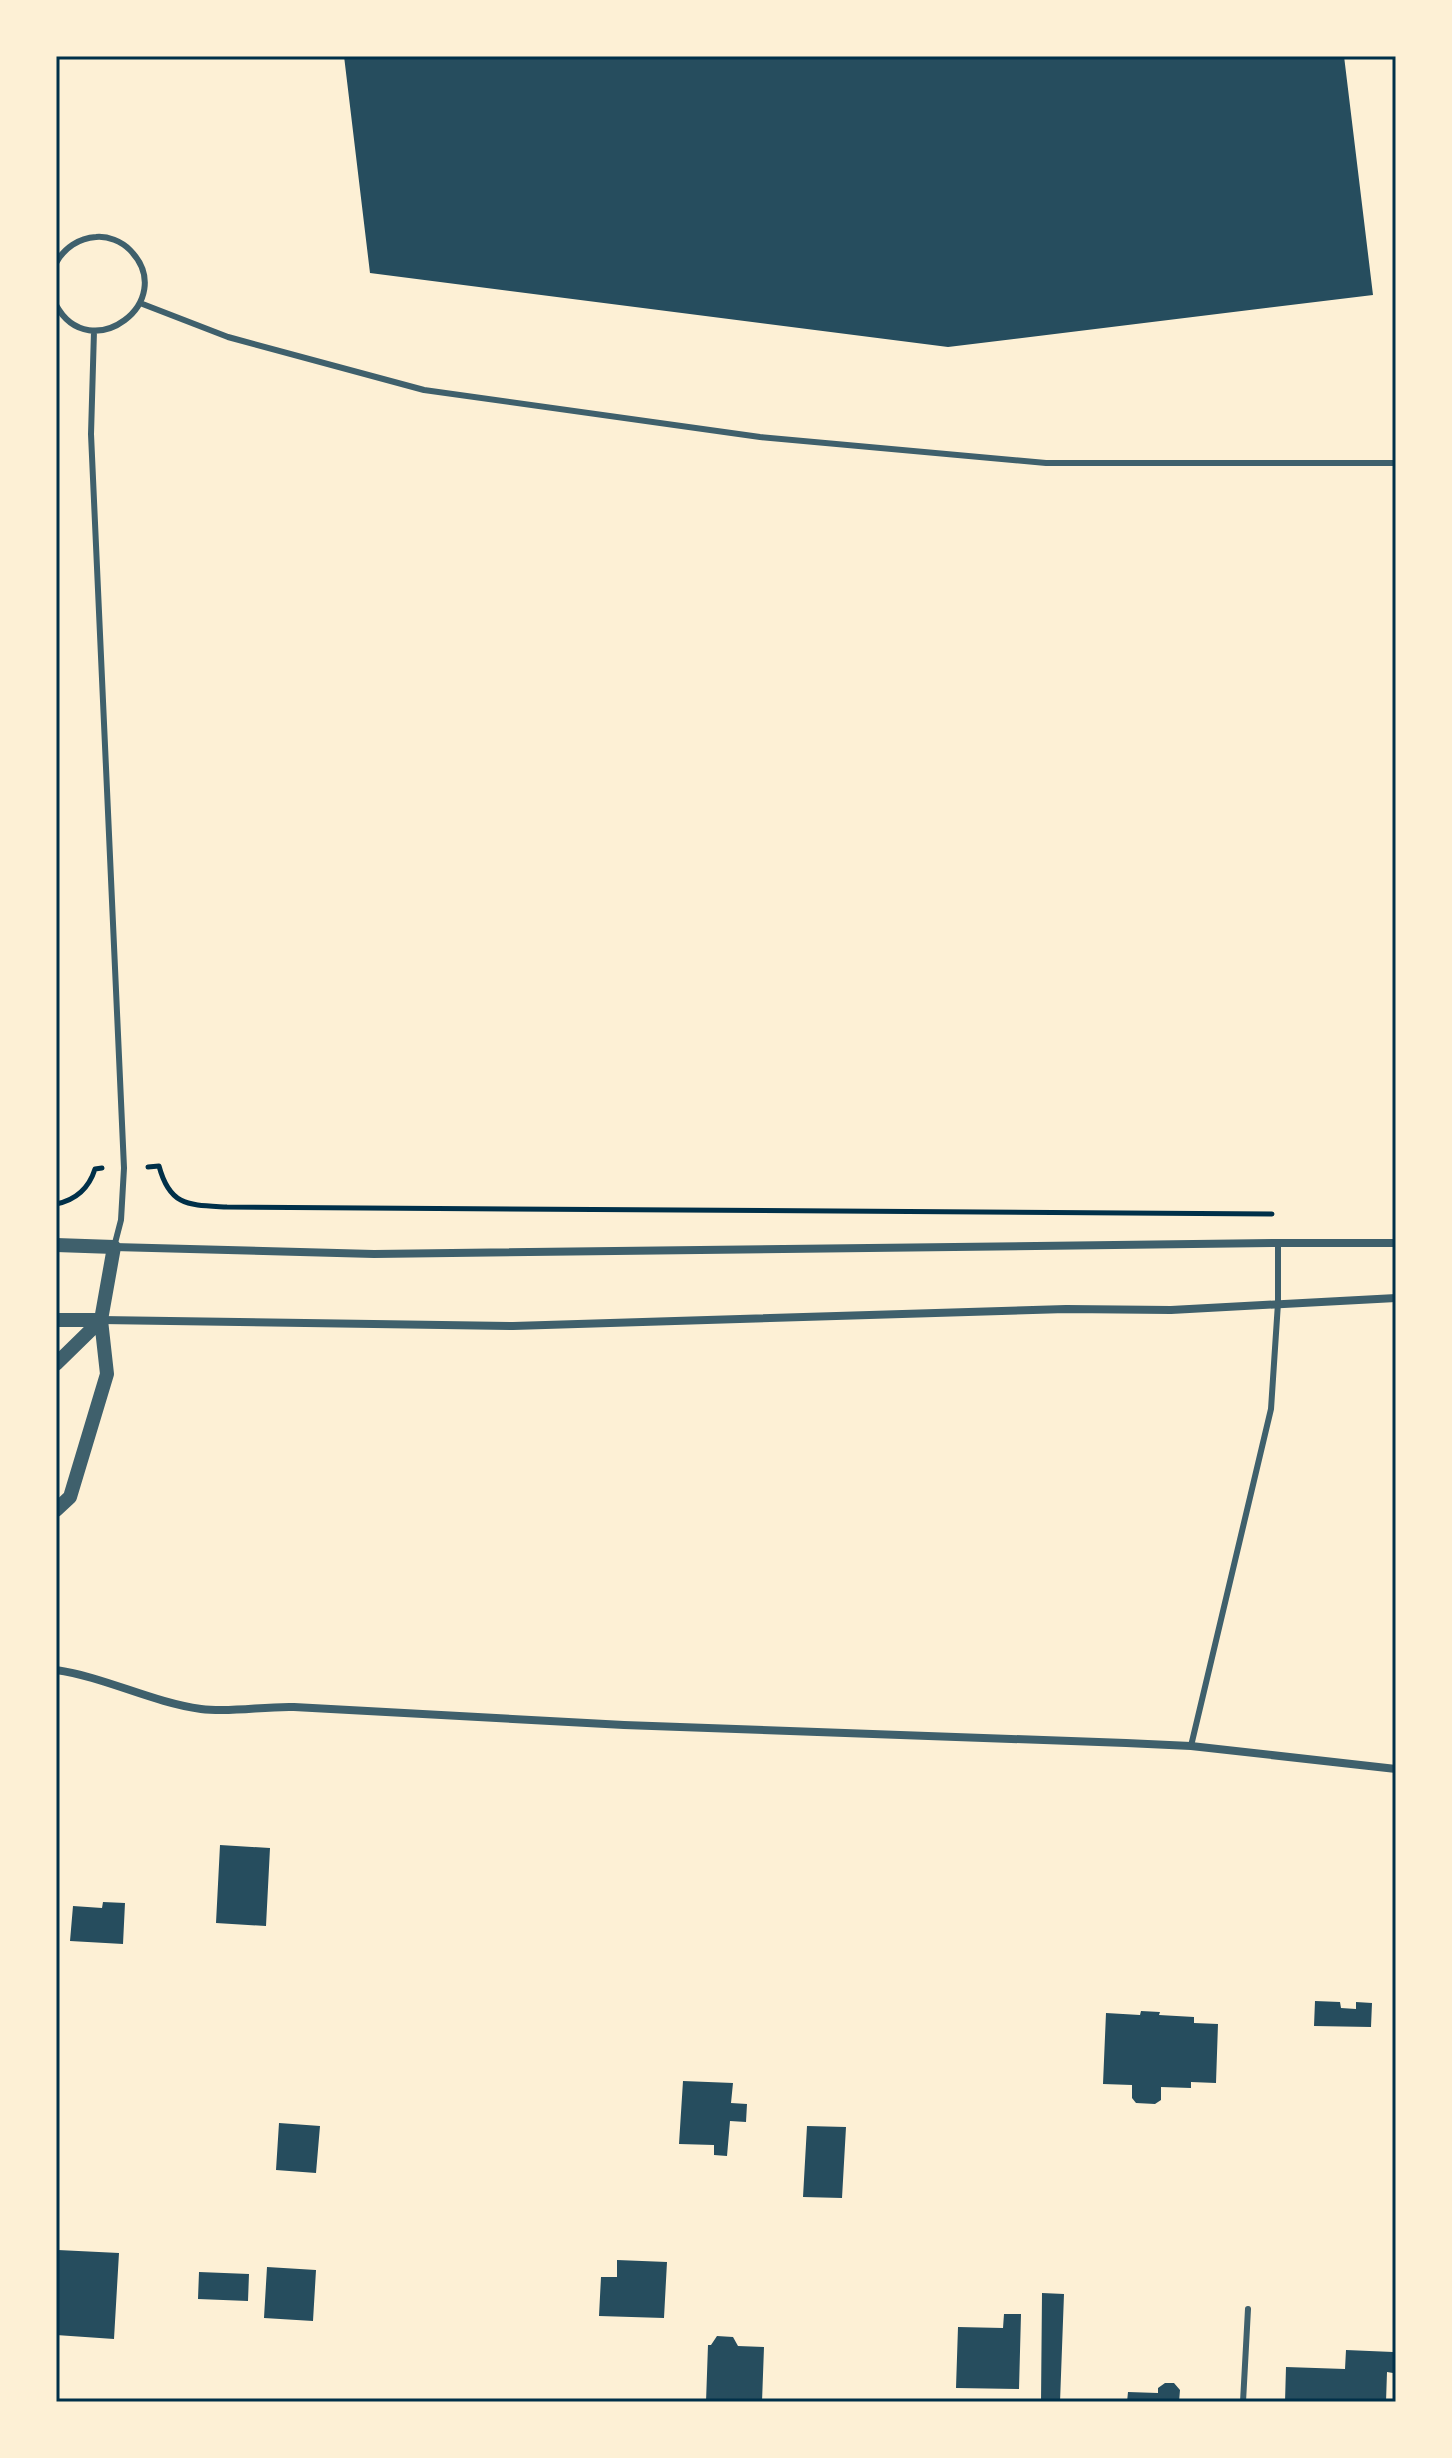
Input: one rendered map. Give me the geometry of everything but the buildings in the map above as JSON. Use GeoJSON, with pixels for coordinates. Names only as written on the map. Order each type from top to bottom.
{"type":"FeatureCollection","features":[{"type":"Feature","properties":{"kind":"street"},"geometry":{"type":"LineString","coordinates":[[56,1245],[374,1254],[1396,1243]]}},
{"type":"Feature","properties":{"kind":"street"},"geometry":{"type":"LineString","coordinates":[[56,1510],[70,1497],[107,1374],[101,1320],[114,1247]]}},
{"type":"Feature","properties":{"kind":"street"},"geometry":{"type":"LineString","coordinates":[[56,1320],[513,1326],[1066,1309],[1171,1310],[1396,1298]]}},
{"type":"Feature","properties":{"kind":"street"},"geometry":{"type":"LineString","coordinates":[[56,1364],[101,1320]]}},
{"type":"Feature","properties":{"kind":"street"},"geometry":{"type":"LineString","coordinates":[[56,1670],[169,1702],[226,1711],[272,1706],[624,1725],[1191,1746],[1396,1769]]}},
{"type":"Feature","properties":{"kind":"lane"},"geometry":{"type":"LineString","coordinates":[[56,263],[71,245],[85,239],[99,237],[114,240],[127,247],[137,259],[143,273],[144,288],[133,315],[108,329],[94,331],[80,328],[68,320],[56,305]]}},
{"type":"Feature","properties":{"kind":"lane"},"geometry":{"type":"LineString","coordinates":[[140,303],[228,337],[424,390],[760,437],[1046,463],[1396,463]]}},
{"type":"Feature","properties":{"kind":"lane"},"geometry":{"type":"LineString","coordinates":[[94,331],[91,434],[124,1168],[121,1220],[114,1247]]}},
{"type":"Feature","properties":{"kind":"lane"},"geometry":{"type":"LineString","coordinates":[[1191,1746],[1271,1409],[1278,1303],[1278,1243]]}},
{"type":"Feature","properties":{"kind":"lane"},"geometry":{"type":"LineString","coordinates":[[1243,2402],[1248,2309]]}},
{"type":"Feature","properties":{"kind":"path"},"geometry":{"type":"LineString","coordinates":[[153,1167],[159,1166],[169,1192],[175,1197],[227,1207],[1286,1214]]}},
{"type":"Feature","properties":{"kind":"path"},"geometry":{"type":"LineString","coordinates":[[56,1204],[73,1199],[82,1192],[95,1169],[101,1168]]}}]}
